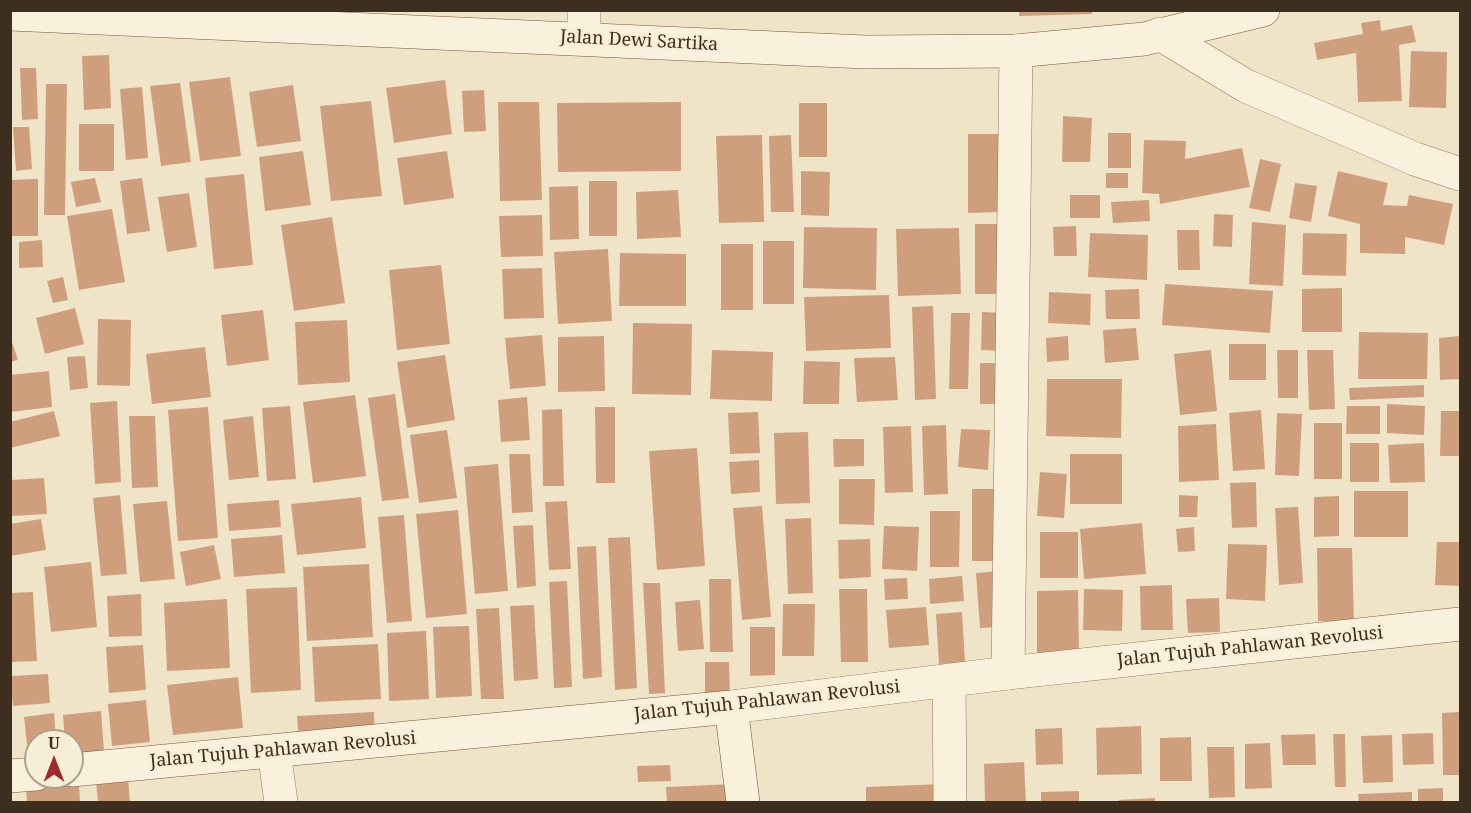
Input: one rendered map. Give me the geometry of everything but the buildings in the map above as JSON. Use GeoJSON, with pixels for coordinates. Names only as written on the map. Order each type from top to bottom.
{"type":"FeatureCollection","features":[{"type":"Feature","properties":{"kind":"street","name":"Jalan Dewi Sartika"},"geometry":{"type":"LineString","coordinates":[[10,14],[584,24],[865,52],[1016,51],[1144,39],[1263,10]]}},
{"type":"Feature","properties":{"kind":"street"},"geometry":{"type":"LineString","coordinates":[[1160,34],[1246,86],[1415,159],[1461,174]]}},
{"type":"Feature","properties":{"kind":"street"},"geometry":{"type":"LineString","coordinates":[[1008,673],[1016,51]]}},
{"type":"Feature","properties":{"kind":"street","name":"Jalan Tujuh Pahlawan Revolusi"},"geometry":{"type":"LineString","coordinates":[[84,769],[731,707],[1008,673],[1461,624]]}},
{"type":"Feature","properties":{"kind":"street"},"geometry":{"type":"LineString","coordinates":[[949,681],[950,802]]}},
{"type":"Feature","properties":{"kind":"street"},"geometry":{"type":"LineString","coordinates":[[731,707],[743,802]]}},
{"type":"Feature","properties":{"kind":"street"},"geometry":{"type":"LineString","coordinates":[[274,752],[281,802]]}}]}
